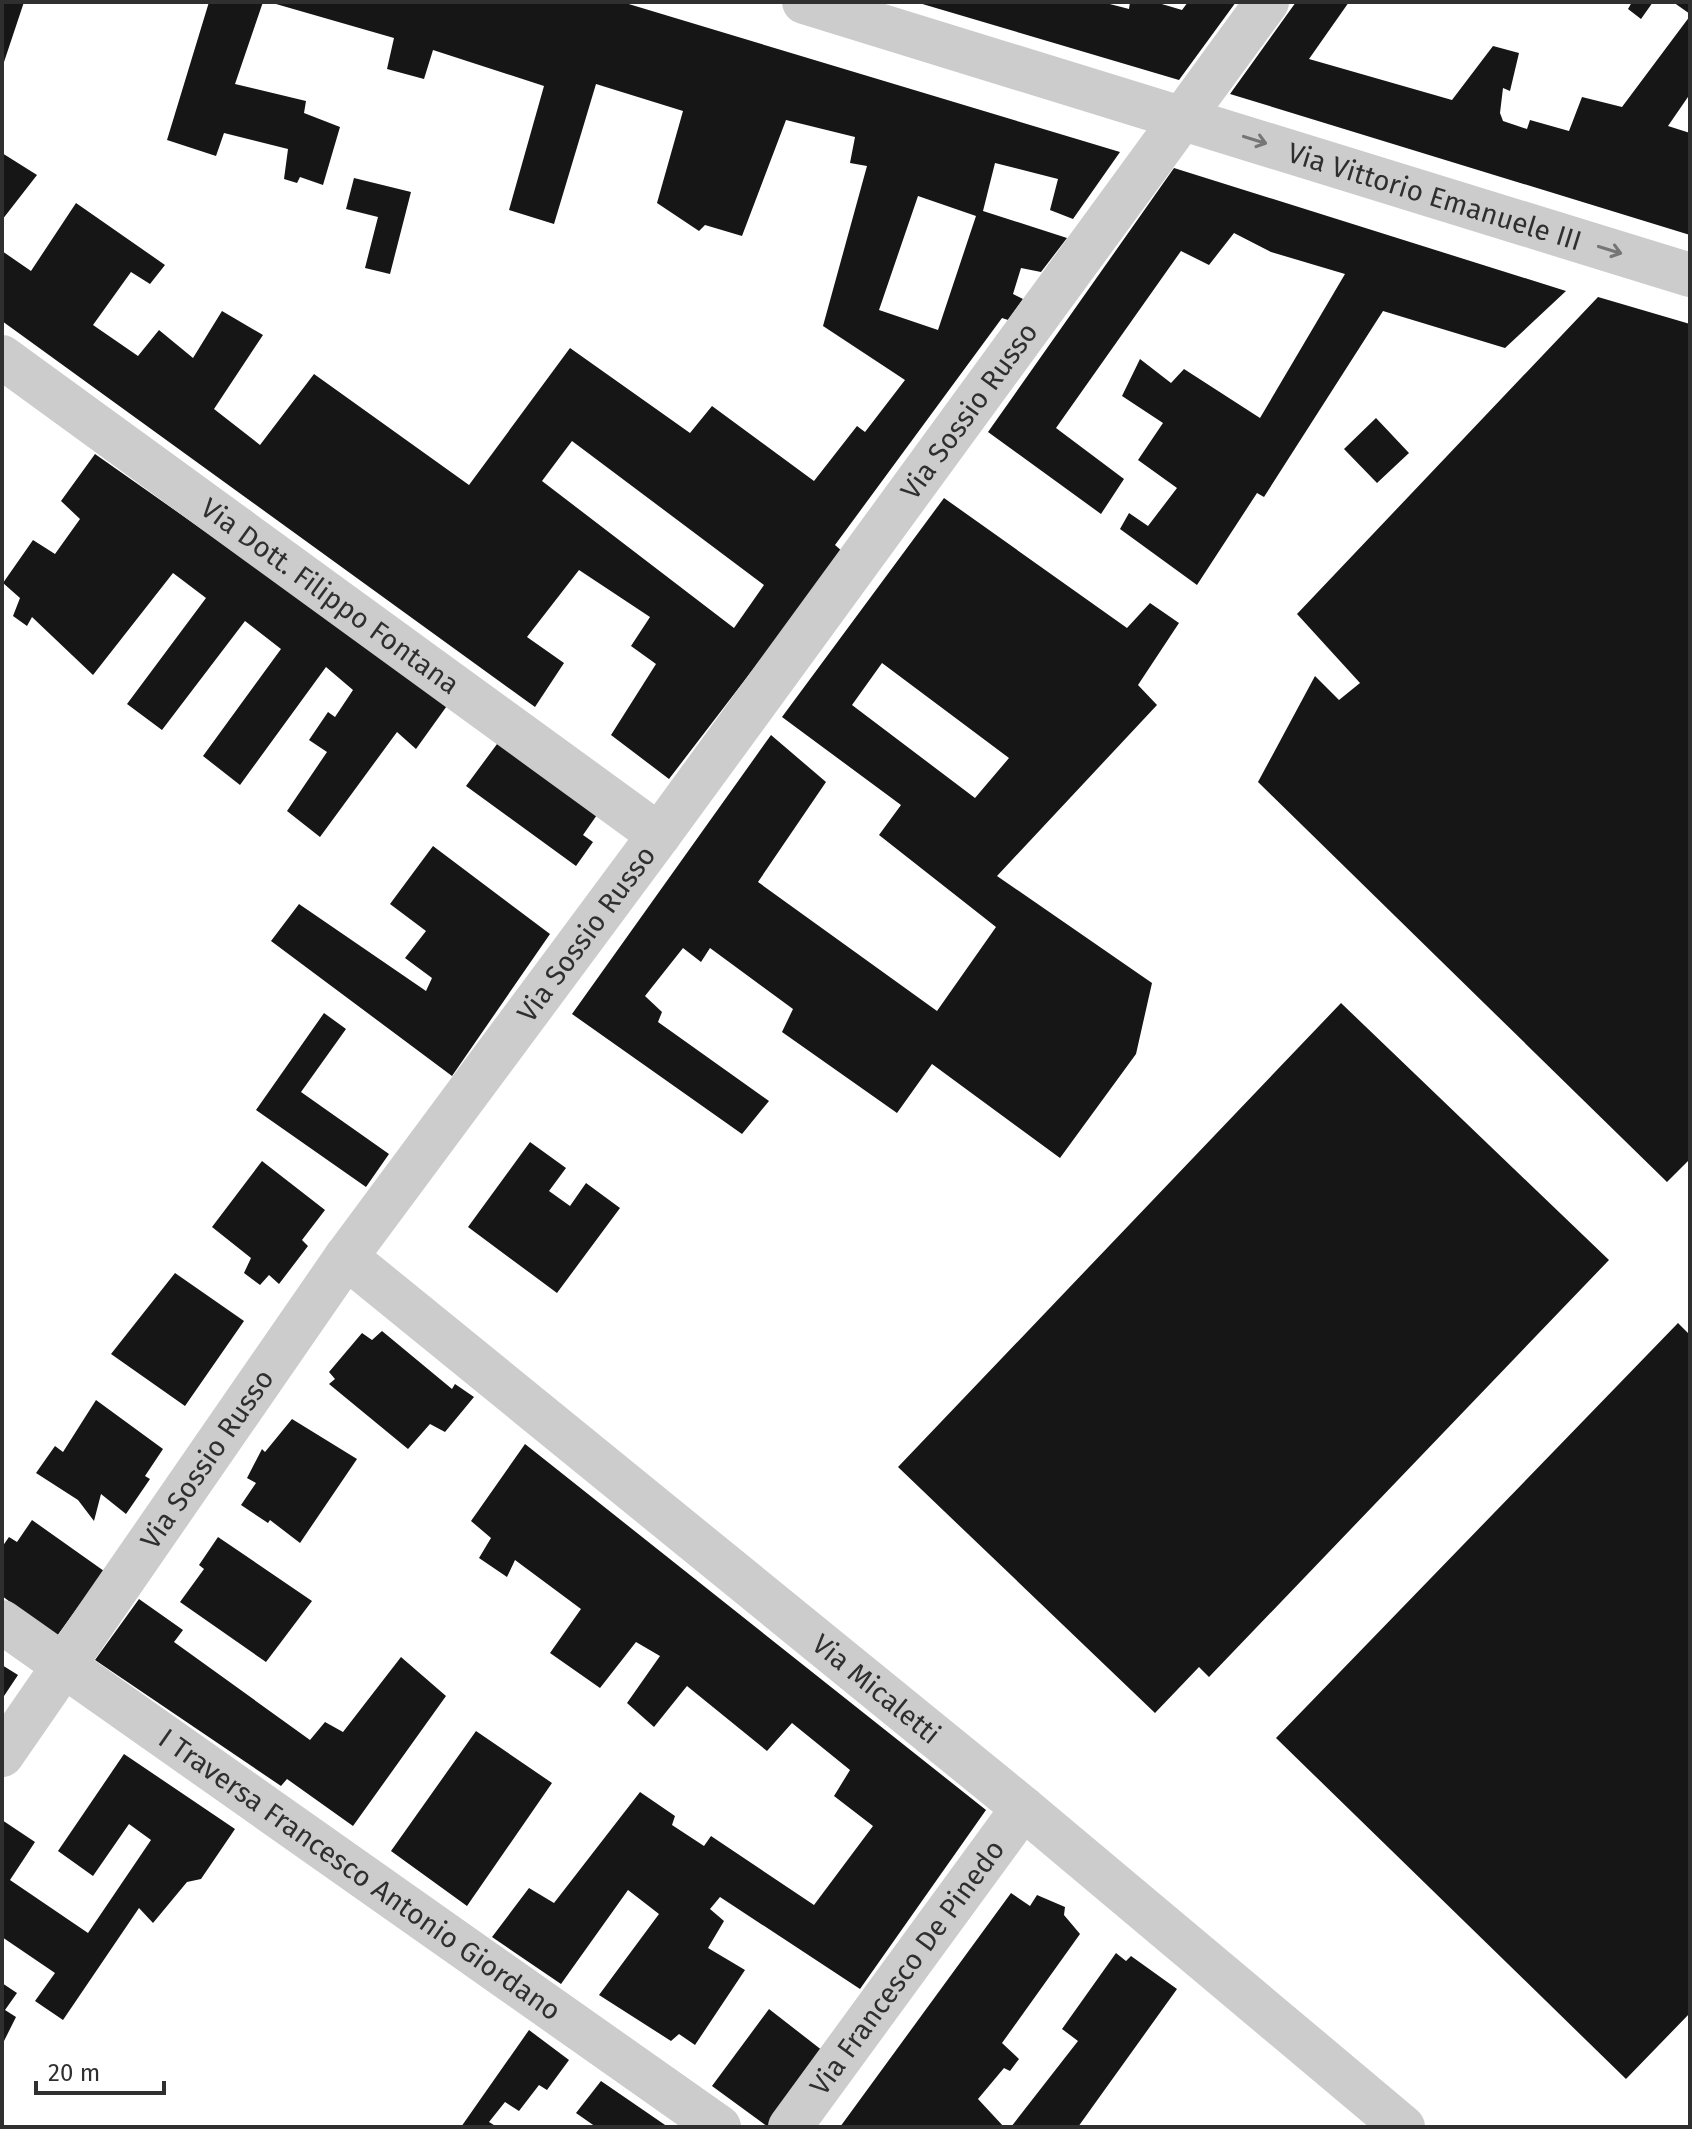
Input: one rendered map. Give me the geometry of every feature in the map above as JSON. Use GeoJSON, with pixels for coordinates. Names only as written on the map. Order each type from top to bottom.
{"type":"FeatureCollection","features":[{"type":"Feature","properties":{"kind":"street","name":"Via Vittorio Emanuele III"},"geometry":{"type":"LineString","coordinates":[[804,2],[1690,275]]}},
{"type":"Feature","properties":{"kind":"street","name":"Via Sossio Russo"},"geometry":{"type":"LineString","coordinates":[[2,1755],[346,1257],[659,835],[1180,117],[1207,86],[1267,2]]}},
{"type":"Feature","properties":{"kind":"street","name":"Via Dott. Filippo Fontana"},"geometry":{"type":"LineString","coordinates":[[2,357],[659,835]]}},
{"type":"Feature","properties":{"kind":"street","name":"Via Micaletti"},"geometry":{"type":"LineString","coordinates":[[346,1257],[1023,1808],[1403,2127]]}},
{"type":"Feature","properties":{"kind":"street","name":"I Traversa Francesco Antonio Giordano"},"geometry":{"type":"LineString","coordinates":[[2,1622],[719,2127]]}},
{"type":"Feature","properties":{"kind":"street","name":"Via Francesco De Pinedo"},"geometry":{"type":"LineString","coordinates":[[790,2127],[1023,1808]]}},
{"type":"Feature","properties":{"kind":"building"},"geometry":{"type":"Polygon","coordinates":[[[2,2],[24,2],[3,65],[2,65],[2,2]]]}},
{"type":"Feature","properties":{"kind":"building"},"geometry":{"type":"Polygon","coordinates":[[[209,2],[263,2],[235,84],[306,101],[304,113],[340,127],[323,185],[300,177],[297,183],[284,179],[288,149],[224,133],[216,156],[167,140],[209,2]]]}},
{"type":"Feature","properties":{"kind":"building"},"geometry":{"type":"Polygon","coordinates":[[[269,2],[622,2],[1120,152],[1073,219],[1050,210],[1058,179],[995,163],[983,211],[1067,238],[1041,272],[1021,268],[1013,294],[1023,299],[1008,320],[1002,318],[835,545],[843,552],[669,779],[611,735],[656,664],[631,646],[650,617],[579,570],[527,637],[564,663],[535,707],[2,321],[2,251],[31,271],[76,203],[165,265],[150,284],[131,272],[93,325],[138,356],[159,330],[193,358],[222,311],[263,335],[214,409],[260,445],[314,374],[469,485],[570,348],[690,433],[712,406],[814,481],[857,426],[865,432],[905,380],[823,326],[867,166],[850,163],[855,137],[786,120],[742,236],[705,225],[699,231],[657,203],[683,111],[596,84],[554,224],[509,210],[544,86],[433,50],[424,79],[387,69],[394,38],[269,2]],[[918,196],[879,310],[938,330],[976,216],[918,196]],[[572,441],[542,481],[734,628],[764,585],[572,441]]]}},
{"type":"Feature","properties":{"kind":"building"},"geometry":{"type":"Polygon","coordinates":[[[1102,2],[1129,9],[1130,2],[1155,2],[1182,10],[1188,2],[1236,2],[1179,80],[919,3],[1102,2]]]}},
{"type":"Feature","properties":{"kind":"building"},"geometry":{"type":"Polygon","coordinates":[[[1296,2],[1349,2],[1309,59],[1452,100],[1493,46],[1519,53],[1510,91],[1503,88],[1500,113],[1503,121],[1527,129],[1530,120],[1569,131],[1582,97],[1622,107],[1690,16],[1690,94],[1668,126],[1690,133],[1690,235],[1230,94],[1296,2]]]}},
{"type":"Feature","properties":{"kind":"building"},"geometry":{"type":"Polygon","coordinates":[[[1632,2],[1653,2],[1641,19],[1628,9],[1632,2]]]}},
{"type":"Feature","properties":{"kind":"building"},"geometry":{"type":"Polygon","coordinates":[[[1673,2],[1690,2],[1690,14],[1673,2]]]}},
{"type":"Feature","properties":{"kind":"building"},"geometry":{"type":"Polygon","coordinates":[[[2,153],[37,175],[2,220],[2,153]]]}},
{"type":"Feature","properties":{"kind":"building"},"geometry":{"type":"Polygon","coordinates":[[[1174,168],[1566,291],[1505,348],[1383,311],[1264,497],[1257,493],[1197,585],[1120,529],[1129,513],[1148,526],[1177,488],[1138,460],[1163,423],[1122,396],[1140,359],[1171,383],[1184,369],[1260,418],[1345,274],[1271,252],[1234,233],[1209,265],[1181,251],[1056,428],[1124,479],[1101,514],[988,432],[1174,168]]]}},
{"type":"Feature","properties":{"kind":"building"},"geometry":{"type":"Polygon","coordinates":[[[354,178],[411,192],[390,274],[365,268],[378,217],[346,209],[354,178]]]}},
{"type":"Feature","properties":{"kind":"building"},"geometry":{"type":"Polygon","coordinates":[[[1598,297],[1690,324],[1690,1159],[1667,1182],[1258,782],[1315,676],[1339,700],[1360,683],[1297,614],[1598,297]]]}},
{"type":"Feature","properties":{"kind":"building"},"geometry":{"type":"Polygon","coordinates":[[[1376,418],[1409,453],[1377,483],[1344,449],[1376,418]]]}},
{"type":"Feature","properties":{"kind":"building"},"geometry":{"type":"Polygon","coordinates":[[[95,454],[449,703],[416,749],[397,732],[320,837],[287,811],[327,752],[309,740],[328,712],[335,717],[353,690],[326,667],[240,785],[203,756],[281,649],[245,621],[162,730],[127,704],[206,598],[173,573],[93,675],[32,617],[27,626],[13,616],[20,598],[3,583],[33,540],[55,554],[80,519],[61,501],[95,454]]]}},
{"type":"Feature","properties":{"kind":"building"},"geometry":{"type":"Polygon","coordinates":[[[944,498],[1127,628],[1150,603],[1179,623],[1138,685],[1157,705],[997,876],[1152,983],[1136,1054],[1060,1158],[932,1064],[897,1113],[782,1032],[793,1009],[710,948],[701,962],[683,948],[645,996],[662,1012],[658,1022],[769,1101],[742,1134],[572,1014],[771,735],[826,782],[758,882],[937,1011],[996,927],[879,835],[901,805],[782,717],[944,498]],[[882,663],[852,705],[975,798],[1009,758],[882,663]]]}},
{"type":"Feature","properties":{"kind":"building"},"geometry":{"type":"Polygon","coordinates":[[[500,740],[599,812],[583,835],[593,842],[576,866],[466,786],[500,740]]]}},
{"type":"Feature","properties":{"kind":"building"},"geometry":{"type":"Polygon","coordinates":[[[433,846],[550,934],[452,1076],[271,941],[299,904],[426,991],[432,978],[405,958],[426,931],[390,904],[433,846]]]}},
{"type":"Feature","properties":{"kind":"building"},"geometry":{"type":"Polygon","coordinates":[[[1341,1003],[1609,1260],[1209,1677],[1199,1667],[1155,1713],[898,1467],[1341,1003]]]}},
{"type":"Feature","properties":{"kind":"building"},"geometry":{"type":"Polygon","coordinates":[[[324,1013],[346,1029],[301,1092],[389,1154],[366,1187],[256,1110],[324,1013]]]}},
{"type":"Feature","properties":{"kind":"building"},"geometry":{"type":"Polygon","coordinates":[[[530,1142],[566,1168],[549,1191],[570,1206],[586,1183],[620,1208],[557,1293],[468,1227],[530,1142]]]}},
{"type":"Feature","properties":{"kind":"building"},"geometry":{"type":"Polygon","coordinates":[[[262,1161],[325,1210],[302,1240],[308,1246],[279,1284],[269,1275],[260,1285],[244,1273],[251,1258],[212,1227],[262,1161]]]}},
{"type":"Feature","properties":{"kind":"building"},"geometry":{"type":"Polygon","coordinates":[[[175,1273],[244,1321],[185,1406],[111,1354],[175,1273]]]}},
{"type":"Feature","properties":{"kind":"building"},"geometry":{"type":"Polygon","coordinates":[[[1678,1323],[1690,1335],[1690,2013],[1626,2079],[1276,1738],[1678,1323]]]}},
{"type":"Feature","properties":{"kind":"building"},"geometry":{"type":"Polygon","coordinates":[[[382,1331],[452,1389],[455,1384],[474,1397],[445,1432],[430,1424],[408,1449],[329,1384],[335,1379],[329,1372],[362,1333],[372,1340],[382,1331]]]}},
{"type":"Feature","properties":{"kind":"building"},"geometry":{"type":"Polygon","coordinates":[[[96,1400],[163,1449],[145,1476],[150,1479],[126,1514],[101,1494],[94,1521],[78,1500],[36,1473],[55,1446],[63,1452],[96,1400]]]}},
{"type":"Feature","properties":{"kind":"building"},"geometry":{"type":"Polygon","coordinates":[[[292,1419],[357,1459],[300,1543],[270,1520],[268,1523],[241,1505],[256,1483],[247,1478],[262,1449],[265,1452],[292,1419]]]}},
{"type":"Feature","properties":{"kind":"building"},"geometry":{"type":"Polygon","coordinates":[[[525,1444],[986,1810],[860,1989],[720,1897],[710,1909],[724,1921],[708,1948],[745,1970],[695,2045],[679,2034],[671,2041],[599,1995],[659,1914],[628,1890],[561,1984],[492,1937],[529,1888],[554,1903],[640,1792],[675,1816],[672,1825],[704,1846],[711,1836],[814,1905],[873,1826],[834,1796],[850,1770],[792,1723],[767,1751],[687,1686],[654,1727],[627,1703],[660,1656],[636,1642],[600,1688],[550,1653],[581,1609],[515,1560],[507,1577],[479,1558],[491,1538],[471,1521],[525,1444]]]}},
{"type":"Feature","properties":{"kind":"building"},"geometry":{"type":"Polygon","coordinates":[[[32,1520],[104,1571],[57,1636],[2,1596],[2,1547],[9,1537],[17,1542],[32,1520]]]}},
{"type":"Feature","properties":{"kind":"building"},"geometry":{"type":"Polygon","coordinates":[[[218,1537],[312,1601],[266,1662],[180,1602],[204,1569],[199,1565],[218,1537]]]}},
{"type":"Feature","properties":{"kind":"building"},"geometry":{"type":"Polygon","coordinates":[[[139,1599],[183,1630],[174,1642],[310,1740],[325,1722],[343,1732],[401,1657],[446,1696],[353,1826],[287,1779],[281,1786],[95,1660],[139,1599]]]}},
{"type":"Feature","properties":{"kind":"building"},"geometry":{"type":"Polygon","coordinates":[[[2,1665],[18,1675],[2,1699],[2,1665]]]}},
{"type":"Feature","properties":{"kind":"building"},"geometry":{"type":"Polygon","coordinates":[[[476,1731],[552,1783],[467,1906],[391,1851],[476,1731]]]}},
{"type":"Feature","properties":{"kind":"building"},"geometry":{"type":"Polygon","coordinates":[[[124,1754],[235,1829],[201,1879],[187,1882],[153,1923],[139,1908],[63,2020],[35,2001],[55,1973],[2,1937],[2,1820],[35,1842],[10,1880],[88,1933],[151,1840],[129,1824],[93,1876],[58,1851],[124,1754]]]}},
{"type":"Feature","properties":{"kind":"building"},"geometry":{"type":"Polygon","coordinates":[[[1011,1893],[1030,1906],[1037,1895],[1065,1907],[1064,1915],[1080,1934],[1002,2043],[1019,2059],[1010,2071],[1004,2068],[978,2099],[1004,2127],[840,2127],[1011,1893]]]}},
{"type":"Feature","properties":{"kind":"building"},"geometry":{"type":"Polygon","coordinates":[[[1116,1953],[1126,1961],[1131,1956],[1177,1989],[1078,2127],[1011,2127],[1078,2041],[1062,2029],[1116,1953]]]}},
{"type":"Feature","properties":{"kind":"building"},"geometry":{"type":"Polygon","coordinates":[[[2,1983],[17,1993],[5,2010],[16,2017],[2,2045],[2,1983]]]}},
{"type":"Feature","properties":{"kind":"building"},"geometry":{"type":"Polygon","coordinates":[[[769,2009],[823,2051],[768,2127],[712,2086],[769,2009]]]}},
{"type":"Feature","properties":{"kind":"building"},"geometry":{"type":"Polygon","coordinates":[[[529,2030],[569,2060],[547,2090],[539,2085],[519,2111],[505,2102],[489,2122],[497,2127],[461,2127],[529,2030]]]}},
{"type":"Feature","properties":{"kind":"building"},"geometry":{"type":"Polygon","coordinates":[[[601,2081],[668,2127],[596,2127],[576,2113],[601,2081]]]}}]}
